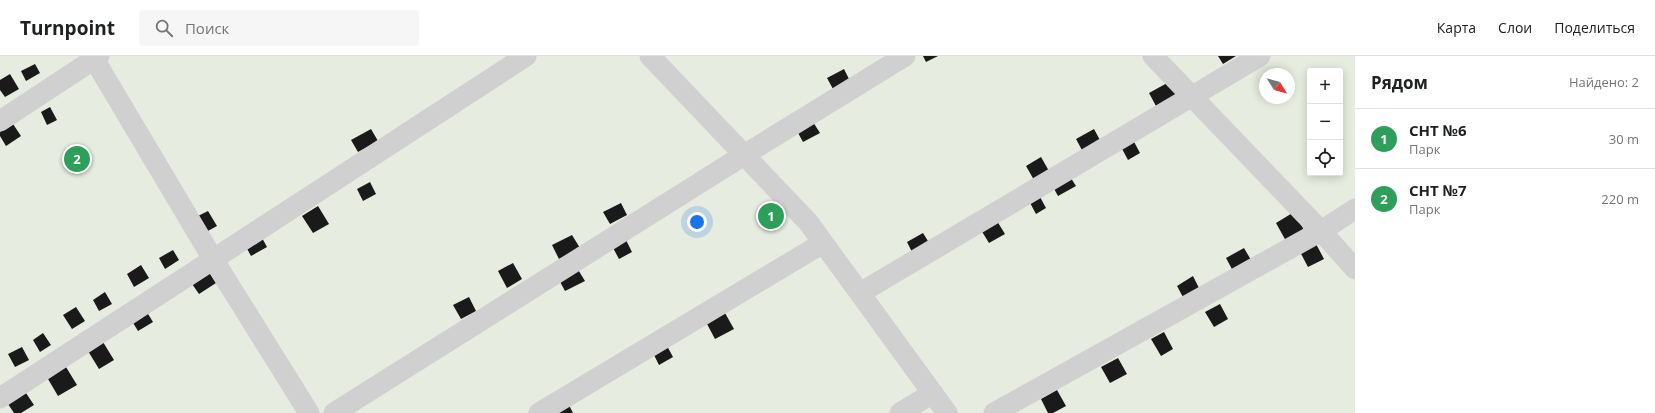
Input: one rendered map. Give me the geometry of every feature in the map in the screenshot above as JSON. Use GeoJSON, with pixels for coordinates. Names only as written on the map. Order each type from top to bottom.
{"type":"FeatureCollection","features":[{"type":"Feature","properties":{"kind":"street"},"geometry":{"type":"LineString","coordinates":[[0,398],[526,56]]}},
{"type":"Feature","properties":{"kind":"street"},"geometry":{"type":"LineString","coordinates":[[650,56],[808,222],[947,413]]}},
{"type":"Feature","properties":{"kind":"street"},"geometry":{"type":"LineString","coordinates":[[334,413],[744,155],[905,56]]}},
{"type":"Feature","properties":{"kind":"street"},"geometry":{"type":"LineString","coordinates":[[1153,56],[1321,231],[1355,269]]}},
{"type":"Feature","properties":{"kind":"street"},"geometry":{"type":"LineString","coordinates":[[860,293],[1192,98],[1260,56]]}},
{"type":"Feature","properties":{"kind":"street"},"geometry":{"type":"LineString","coordinates":[[0,121],[97,58],[213,259],[309,413]]}},
{"type":"Feature","properties":{"kind":"street"},"geometry":{"type":"LineString","coordinates":[[994,413],[1321,231],[1355,209]]}},
{"type":"Feature","properties":{"kind":"street"},"geometry":{"type":"LineString","coordinates":[[539,413],[823,243]]}},
{"type":"Feature","properties":{"kind":"street"},"geometry":{"type":"LineString","coordinates":[[900,413],[933,393]]}},
{"type":"Feature","properties":{"kind":"shaded area"},"geometry":{"type":"Polygon","coordinates":[[[0,56],[1355,56],[1355,413],[0,413],[0,56]]]}},
{"type":"Feature","properties":{"kind":"building"},"geometry":{"type":"Polygon","coordinates":[[[923,56],[938,56],[926,62],[923,56]]]}},
{"type":"Feature","properties":{"kind":"building"},"geometry":{"type":"Polygon","coordinates":[[[1218,56],[1236,56],[1223,64],[1218,56]]]}},
{"type":"Feature","properties":{"kind":"building"},"geometry":{"type":"Polygon","coordinates":[[[35,64],[40,73],[26,81],[21,71],[35,64]]]}},
{"type":"Feature","properties":{"kind":"building"},"geometry":{"type":"Polygon","coordinates":[[[844,69],[849,79],[833,89],[827,78],[844,69]]]}},
{"type":"Feature","properties":{"kind":"building"},"geometry":{"type":"Polygon","coordinates":[[[10,74],[19,89],[5,97],[0,90],[0,80],[10,74]]]}},
{"type":"Feature","properties":{"kind":"building"},"geometry":{"type":"Polygon","coordinates":[[[1169,82],[1177,95],[1156,106],[1149,93],[1169,82]]]}},
{"type":"Feature","properties":{"kind":"building"},"geometry":{"type":"Polygon","coordinates":[[[50,107],[57,120],[47,125],[41,112],[50,107]]]}},
{"type":"Feature","properties":{"kind":"building"},"geometry":{"type":"Polygon","coordinates":[[[813,122],[820,133],[803,142],[797,131],[813,122]]]}},
{"type":"Feature","properties":{"kind":"building"},"geometry":{"type":"Polygon","coordinates":[[[13,124],[21,136],[6,146],[0,136],[0,132],[13,124]]]}},
{"type":"Feature","properties":{"kind":"building"},"geometry":{"type":"Polygon","coordinates":[[[371,129],[378,141],[358,152],[351,140],[371,129]]]}},
{"type":"Feature","properties":{"kind":"building"},"geometry":{"type":"Polygon","coordinates":[[[1094,129],[1101,142],[1083,152],[1076,139],[1094,129]]]}},
{"type":"Feature","properties":{"kind":"building"},"geometry":{"type":"Polygon","coordinates":[[[1132,138],[1140,153],[1128,160],[1120,145],[1132,138]]]}},
{"type":"Feature","properties":{"kind":"building"},"geometry":{"type":"Polygon","coordinates":[[[1041,157],[1049,171],[1034,180],[1026,166],[1041,157]]]}},
{"type":"Feature","properties":{"kind":"building"},"geometry":{"type":"Polygon","coordinates":[[[1069,175],[1076,186],[1058,196],[1052,185],[1069,175]]]}},
{"type":"Feature","properties":{"kind":"building"},"geometry":{"type":"Polygon","coordinates":[[[370,182],[376,194],[363,201],[357,189],[370,182]]]}},
{"type":"Feature","properties":{"kind":"building"},"geometry":{"type":"Polygon","coordinates":[[[1039,195],[1046,208],[1036,214],[1029,201],[1039,195]]]}},
{"type":"Feature","properties":{"kind":"building"},"geometry":{"type":"Polygon","coordinates":[[[621,203],[627,215],[610,224],[603,212],[621,203]]]}},
{"type":"Feature","properties":{"kind":"building"},"geometry":{"type":"Polygon","coordinates":[[[318,206],[329,224],[313,233],[302,216],[318,206]]]}},
{"type":"Feature","properties":{"kind":"building"},"geometry":{"type":"Polygon","coordinates":[[[208,211],[217,226],[206,232],[198,216],[208,211]]]}},
{"type":"Feature","properties":{"kind":"building"},"geometry":{"type":"Polygon","coordinates":[[[1294,212],[1304,230],[1286,241],[1276,223],[1294,212]]]}},
{"type":"Feature","properties":{"kind":"building"},"geometry":{"type":"Polygon","coordinates":[[[997,221],[1005,234],[989,243],[981,230],[997,221]]]}},
{"type":"Feature","properties":{"kind":"building"},"geometry":{"type":"Polygon","coordinates":[[[923,233],[931,246],[914,256],[907,242],[923,233]]]}},
{"type":"Feature","properties":{"kind":"building"},"geometry":{"type":"Polygon","coordinates":[[[572,235],[580,248],[559,259],[552,245],[572,235]]]}},
{"type":"Feature","properties":{"kind":"building"},"geometry":{"type":"Polygon","coordinates":[[[261,236],[267,247],[251,256],[245,245],[261,236]]]}},
{"type":"Feature","properties":{"kind":"building"},"geometry":{"type":"Polygon","coordinates":[[[625,238],[632,252],[619,259],[612,246],[625,238]]]}},
{"type":"Feature","properties":{"kind":"building"},"geometry":{"type":"Polygon","coordinates":[[[1315,242],[1324,259],[1308,267],[1299,250],[1315,242]]]}},
{"type":"Feature","properties":{"kind":"building"},"geometry":{"type":"Polygon","coordinates":[[[1244,248],[1251,260],[1233,271],[1226,258],[1244,248]]]}},
{"type":"Feature","properties":{"kind":"building"},"geometry":{"type":"Polygon","coordinates":[[[173,250],[179,260],[165,269],[159,258],[173,250]]]}},
{"type":"Feature","properties":{"kind":"building"},"geometry":{"type":"Polygon","coordinates":[[[513,263],[522,279],[507,288],[498,271],[513,263]]]}},
{"type":"Feature","properties":{"kind":"building"},"geometry":{"type":"Polygon","coordinates":[[[141,265],[149,278],[134,287],[127,274],[141,265]]]}},
{"type":"Feature","properties":{"kind":"building"},"geometry":{"type":"Polygon","coordinates":[[[577,268],[585,281],[565,291],[558,278],[577,268]]]}},
{"type":"Feature","properties":{"kind":"building"},"geometry":{"type":"Polygon","coordinates":[[[208,270],[216,283],[199,294],[190,281],[208,270]]]}},
{"type":"Feature","properties":{"kind":"building"},"geometry":{"type":"Polygon","coordinates":[[[1193,276],[1200,290],[1184,299],[1177,286],[1193,276]]]}},
{"type":"Feature","properties":{"kind":"building"},"geometry":{"type":"Polygon","coordinates":[[[105,292],[112,304],[99,311],[93,300],[105,292]]]}},
{"type":"Feature","properties":{"kind":"building"},"geometry":{"type":"Polygon","coordinates":[[[469,297],[476,311],[461,319],[453,305],[469,297]]]}},
{"type":"Feature","properties":{"kind":"building"},"geometry":{"type":"Polygon","coordinates":[[[1220,304],[1228,319],[1214,327],[1205,312],[1220,304]]]}},
{"type":"Feature","properties":{"kind":"building"},"geometry":{"type":"Polygon","coordinates":[[[76,307],[85,321],[72,329],[63,315],[76,307]]]}},
{"type":"Feature","properties":{"kind":"building"},"geometry":{"type":"Polygon","coordinates":[[[145,309],[153,322],[138,331],[130,318],[145,309]]]}},
{"type":"Feature","properties":{"kind":"building"},"geometry":{"type":"Polygon","coordinates":[[[725,313],[734,329],[715,339],[707,324],[725,313]]]}},
{"type":"Feature","properties":{"kind":"building"},"geometry":{"type":"Polygon","coordinates":[[[1164,332],[1173,349],[1161,356],[1151,339],[1164,332]]]}},
{"type":"Feature","properties":{"kind":"building"},"geometry":{"type":"Polygon","coordinates":[[[43,333],[51,345],[40,352],[33,340],[43,333]]]}},
{"type":"Feature","properties":{"kind":"building"},"geometry":{"type":"Polygon","coordinates":[[[103,342],[114,360],[99,369],[88,351],[103,342]]]}},
{"type":"Feature","properties":{"kind":"building"},"geometry":{"type":"Polygon","coordinates":[[[666,344],[673,357],[659,365],[652,351],[666,344]]]}},
{"type":"Feature","properties":{"kind":"building"},"geometry":{"type":"Polygon","coordinates":[[[22,347],[29,360],[15,367],[8,354],[22,347]]]}},
{"type":"Feature","properties":{"kind":"building"},"geometry":{"type":"Polygon","coordinates":[[[1118,358],[1127,374],[1110,383],[1101,367],[1118,358]]]}},
{"type":"Feature","properties":{"kind":"building"},"geometry":{"type":"Polygon","coordinates":[[[66,367],[77,385],[58,396],[48,379],[66,367]]]}},
{"type":"Feature","properties":{"kind":"building"},"geometry":{"type":"Polygon","coordinates":[[[1057,390],[1066,406],[1053,413],[1048,413],[1041,399],[1057,390]]]}},
{"type":"Feature","properties":{"kind":"building"},"geometry":{"type":"Polygon","coordinates":[[[26,393],[34,405],[21,413],[14,413],[8,404],[26,393]]]}},
{"type":"Feature","properties":{"kind":"building"},"geometry":{"type":"Polygon","coordinates":[[[568,403],[573,413],[552,413],[568,403]]]}},
{"type":"Feature","properties":{"kind":"place","name":"СНТ №7"},"geometry":{"type":"Point","coordinates":[77,159]}},
{"type":"Feature","properties":{"kind":"place","name":"СНТ №6"},"geometry":{"type":"Point","coordinates":[771,216]}}]}
